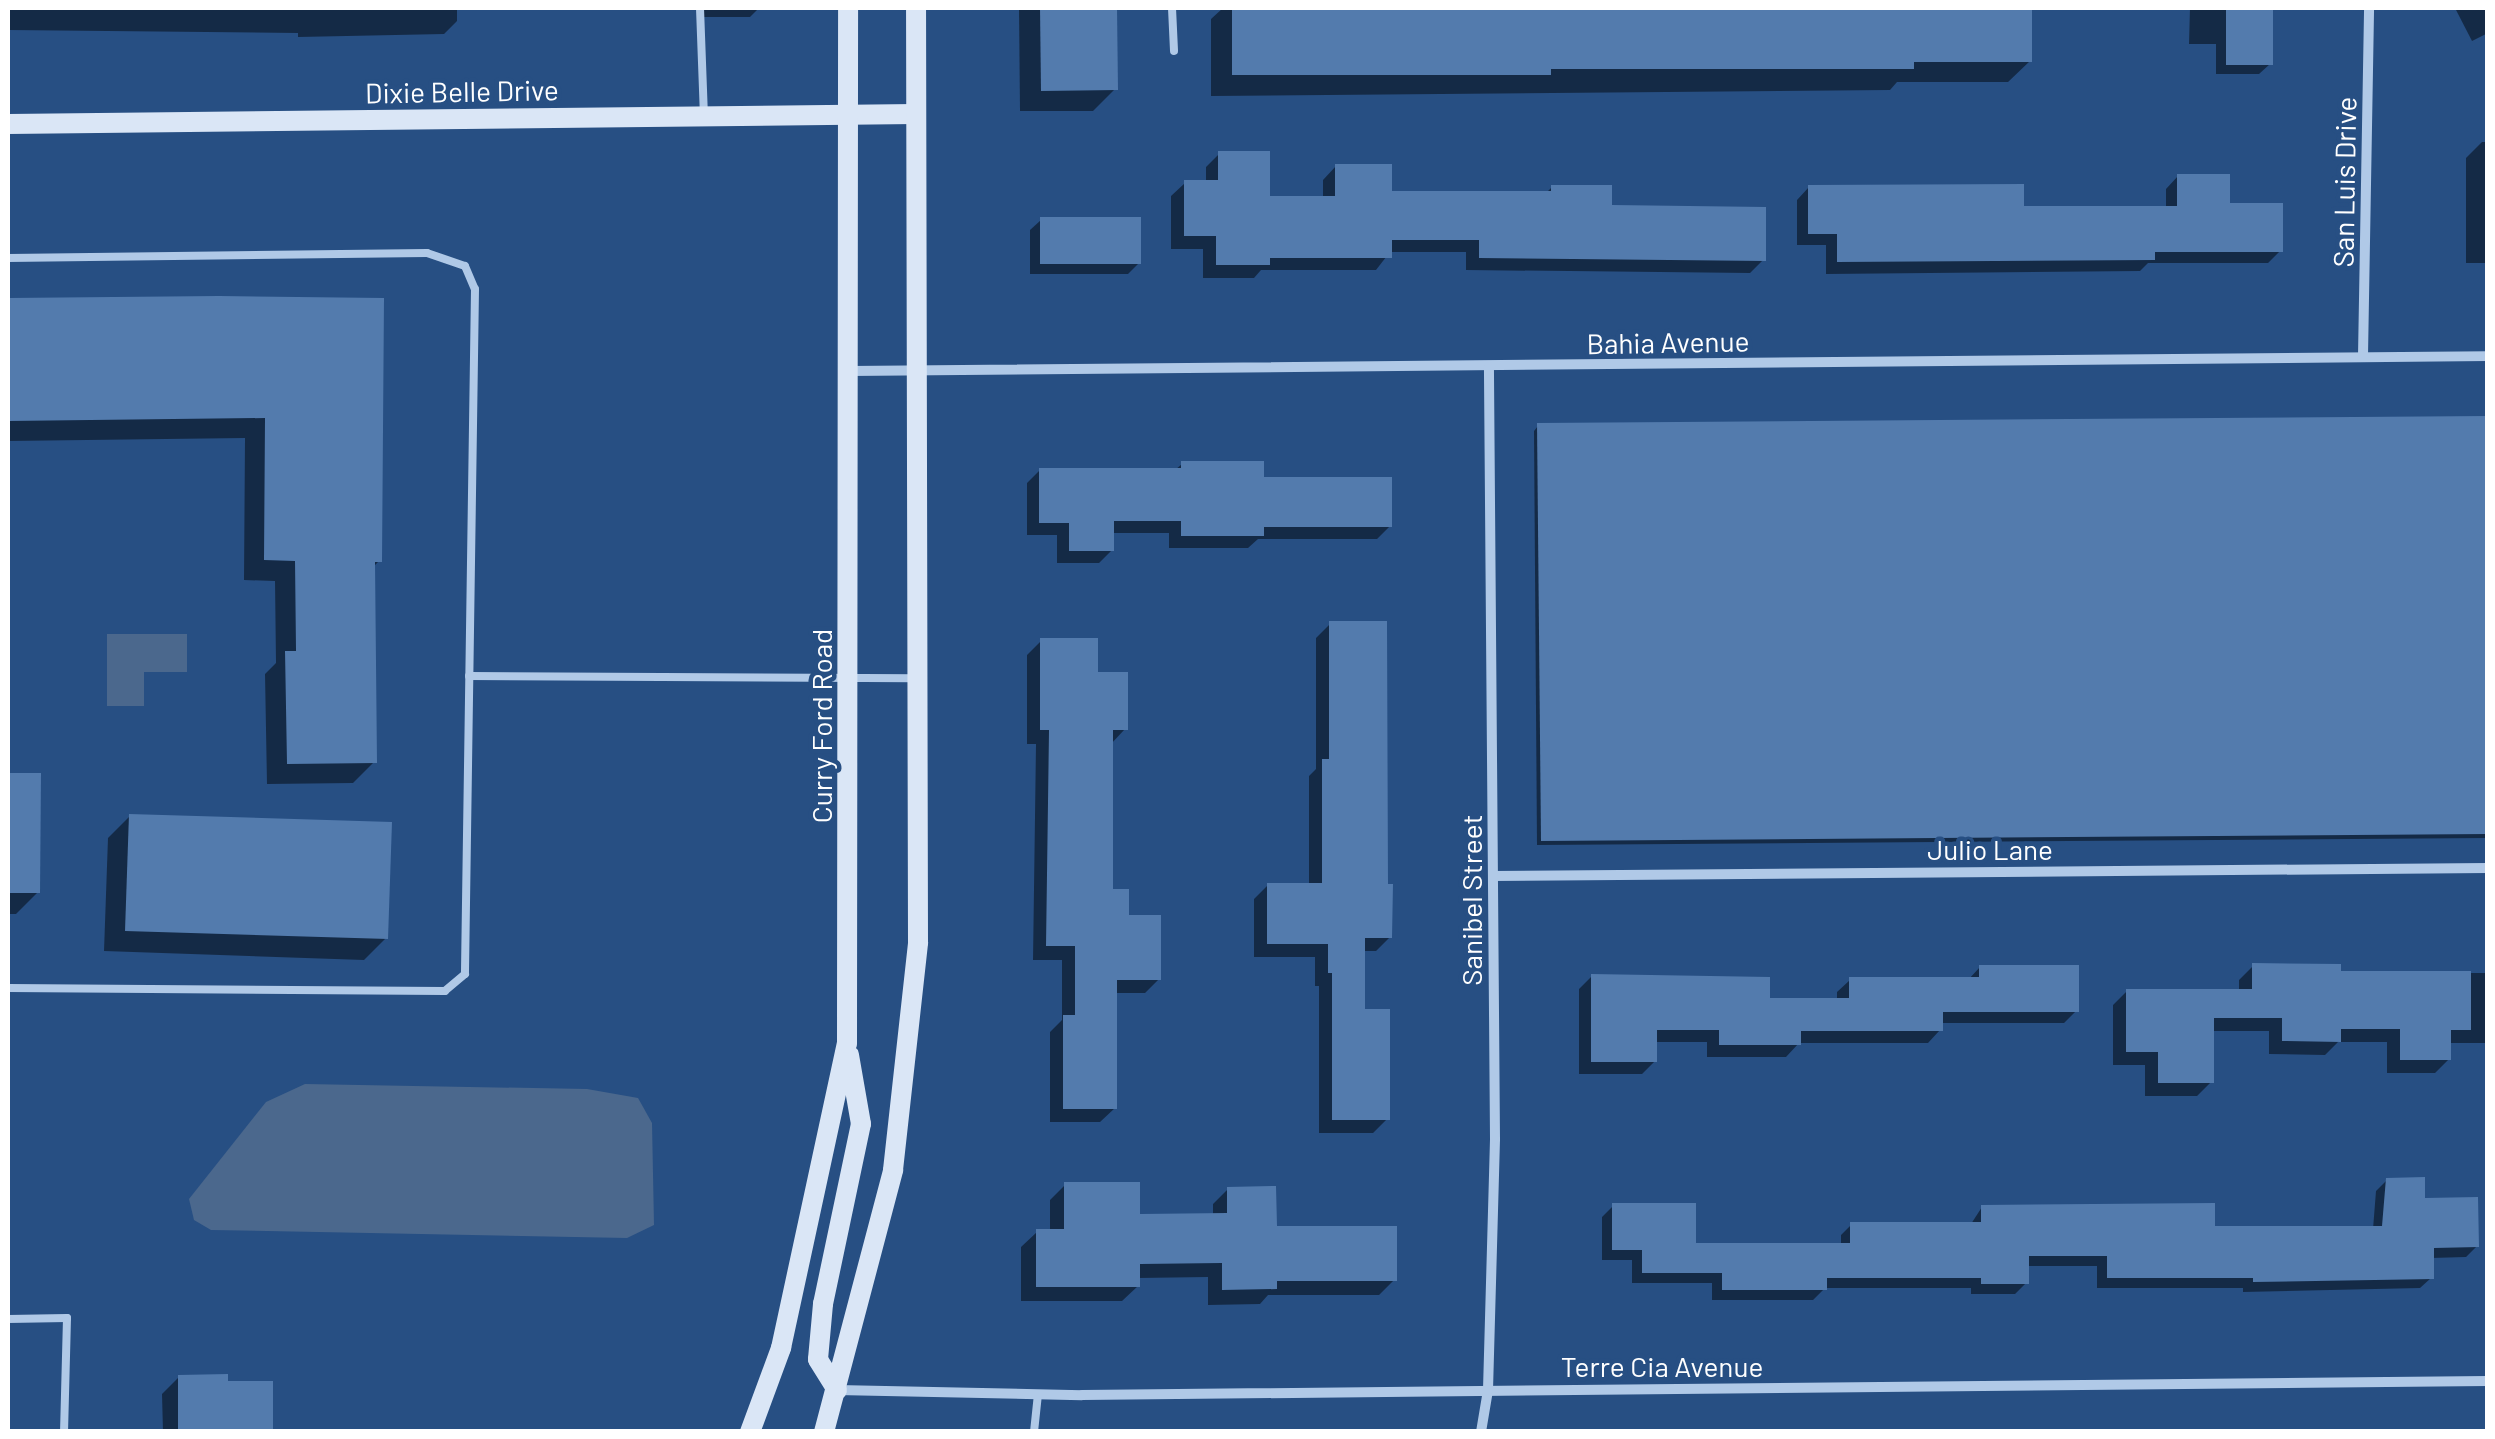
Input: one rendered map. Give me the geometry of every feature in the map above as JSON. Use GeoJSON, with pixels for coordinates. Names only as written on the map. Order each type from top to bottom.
{"type":"FeatureCollection","features":[{"type":"Feature","properties":{"kind":"main road","name":"Curry Ford Road"},"geometry":{"type":"LineString","coordinates":[[750,1432],[781,1348],[847,1043],[848,8]]}},
{"type":"Feature","properties":{"kind":"main road"},"geometry":{"type":"LineString","coordinates":[[824,1432],[895,1151],[918,942],[916,8]]}},
{"type":"Feature","properties":{"kind":"main road","name":"Dixie Belle Drive"},"geometry":{"type":"LineString","coordinates":[[8,124],[916,114]]}},
{"type":"Feature","properties":{"kind":"main road"},"geometry":{"type":"LineString","coordinates":[[836,1390],[818,1359],[823,1304],[861,1124],[847,1043]]}},
{"type":"Feature","properties":{"kind":"street","name":"San Luis Drive"},"geometry":{"type":"LineString","coordinates":[[2363,356],[2369,8]]}},
{"type":"Feature","properties":{"kind":"street","name":"Bahia Avenue"},"geometry":{"type":"LineString","coordinates":[[850,371],[2488,356]]}},
{"type":"Feature","properties":{"kind":"street","name":"Sanibel Street"},"geometry":{"type":"LineString","coordinates":[[1481,1432],[1488,1390],[1495,1139],[1488,367]]}},
{"type":"Feature","properties":{"kind":"street","name":"Julio Lane"},"geometry":{"type":"LineString","coordinates":[[1493,876],[2488,868]]}},
{"type":"Feature","properties":{"kind":"street","name":"Terre Cia Avenue"},"geometry":{"type":"LineString","coordinates":[[836,1390],[1038,1394],[2488,1382]]}},
{"type":"Feature","properties":{"kind":"lane"},"geometry":{"type":"LineString","coordinates":[[700,8],[704,116]]}},
{"type":"Feature","properties":{"kind":"lane"},"geometry":{"type":"LineString","coordinates":[[1172,8],[1174,51]]}},
{"type":"Feature","properties":{"kind":"lane"},"geometry":{"type":"LineString","coordinates":[[8,258],[427,253],[465,266],[475,289],[465,974],[445,991],[8,988]]}},
{"type":"Feature","properties":{"kind":"lane"},"geometry":{"type":"LineString","coordinates":[[469,676],[918,678]]}},
{"type":"Feature","properties":{"kind":"lane"},"geometry":{"type":"LineString","coordinates":[[8,1319],[66,1318],[64,1432]]}},
{"type":"Feature","properties":{"kind":"lane"},"geometry":{"type":"LineString","coordinates":[[1034,1432],[1038,1394]]}},
{"type":"Feature","properties":{"kind":"water"},"geometry":{"type":"Polygon","coordinates":[[[107,634],[187,634],[187,672],[144,672],[144,706],[107,706],[107,634]]]}},
{"type":"Feature","properties":{"kind":"water"},"geometry":{"type":"Polygon","coordinates":[[[305,1084],[587,1089],[638,1098],[652,1123],[654,1225],[627,1238],[211,1230],[194,1220],[189,1199],[266,1102],[305,1084]]]}},
{"type":"Feature","properties":{"kind":"building"},"geometry":{"type":"Polygon","coordinates":[[[1040,8],[1117,8],[1118,90],[1041,91],[1040,8]]]}},
{"type":"Feature","properties":{"kind":"building"},"geometry":{"type":"Polygon","coordinates":[[[1232,8],[2032,8],[2032,62],[1914,62],[1914,69],[1551,69],[1551,75],[1232,75],[1232,8]]]}},
{"type":"Feature","properties":{"kind":"building"},"geometry":{"type":"Polygon","coordinates":[[[2226,8],[2273,8],[2273,65],[2226,65],[2226,8]]]}},
{"type":"Feature","properties":{"kind":"building"},"geometry":{"type":"Polygon","coordinates":[[[1218,151],[1270,151],[1270,196],[1335,196],[1335,164],[1392,164],[1392,191],[1551,191],[1551,185],[1612,185],[1612,205],[1766,207],[1766,261],[1479,258],[1479,240],[1392,240],[1392,258],[1270,258],[1270,265],[1216,265],[1216,236],[1184,236],[1184,180],[1218,180],[1218,151]]]}},
{"type":"Feature","properties":{"kind":"building"},"geometry":{"type":"Polygon","coordinates":[[[2177,174],[2230,174],[2230,203],[2283,203],[2283,252],[2155,252],[2155,260],[1837,262],[1837,234],[1808,234],[1808,185],[2024,184],[2024,206],[2177,206],[2177,174]]]}},
{"type":"Feature","properties":{"kind":"building"},"geometry":{"type":"Polygon","coordinates":[[[1040,217],[1141,217],[1141,264],[1040,264],[1040,217]]]}},
{"type":"Feature","properties":{"kind":"building"},"geometry":{"type":"Polygon","coordinates":[[[8,298],[384,298],[382,562],[375,562],[377,763],[287,764],[285,651],[296,651],[295,561],[264,560],[265,418],[8,421],[8,298]]]}},
{"type":"Feature","properties":{"kind":"building"},"geometry":{"type":"Polygon","coordinates":[[[2488,416],[2488,834],[1541,841],[1537,423],[2488,416]]]}},
{"type":"Feature","properties":{"kind":"building"},"geometry":{"type":"Polygon","coordinates":[[[1181,461],[1264,461],[1264,477],[1392,477],[1392,527],[1264,527],[1264,536],[1181,536],[1181,521],[1114,521],[1114,551],[1069,551],[1069,523],[1039,523],[1039,468],[1181,468],[1181,461]]]}},
{"type":"Feature","properties":{"kind":"building"},"geometry":{"type":"Polygon","coordinates":[[[1329,621],[1387,621],[1388,884],[1393,884],[1392,938],[1365,938],[1365,1009],[1390,1009],[1390,1120],[1332,1120],[1332,973],[1328,973],[1328,944],[1267,944],[1267,883],[1322,883],[1322,759],[1329,759],[1329,621]]]}},
{"type":"Feature","properties":{"kind":"building"},"geometry":{"type":"Polygon","coordinates":[[[1040,638],[1098,638],[1098,672],[1128,672],[1128,730],[1113,730],[1113,889],[1129,889],[1129,915],[1161,915],[1161,980],[1117,980],[1117,1109],[1063,1109],[1063,1015],[1075,1015],[1075,946],[1046,946],[1049,730],[1040,730],[1040,638]]]}},
{"type":"Feature","properties":{"kind":"building"},"geometry":{"type":"Polygon","coordinates":[[[8,773],[41,773],[40,893],[8,893],[8,773]]]}},
{"type":"Feature","properties":{"kind":"building"},"geometry":{"type":"Polygon","coordinates":[[[129,814],[392,822],[388,939],[125,931],[129,814]]]}},
{"type":"Feature","properties":{"kind":"building"},"geometry":{"type":"Polygon","coordinates":[[[2252,963],[2341,964],[2341,971],[2471,971],[2471,1030],[2451,1030],[2451,1060],[2400,1060],[2400,1029],[2341,1029],[2341,1042],[2282,1041],[2282,1018],[2214,1018],[2214,1083],[2158,1083],[2158,1052],[2126,1052],[2126,989],[2252,989],[2252,963]]]}},
{"type":"Feature","properties":{"kind":"building"},"geometry":{"type":"Polygon","coordinates":[[[1979,965],[2079,965],[2079,1012],[1943,1012],[1943,1031],[1801,1031],[1801,1045],[1719,1045],[1719,1030],[1657,1030],[1657,1062],[1591,1062],[1591,974],[1770,977],[1770,998],[1849,998],[1849,977],[1979,977],[1979,965]]]}},
{"type":"Feature","properties":{"kind":"building"},"geometry":{"type":"Polygon","coordinates":[[[2425,1177],[2425,1198],[2478,1197],[2479,1247],[2434,1248],[2434,1279],[2253,1282],[2253,1278],[2107,1278],[2107,1256],[2029,1256],[2029,1284],[1981,1284],[1981,1278],[1827,1278],[1827,1290],[1722,1290],[1722,1273],[1642,1273],[1642,1250],[1612,1250],[1612,1203],[1696,1203],[1696,1243],[1850,1243],[1850,1222],[1981,1222],[1981,1205],[2215,1203],[2215,1226],[2382,1226],[2386,1178],[2425,1177]]]}},
{"type":"Feature","properties":{"kind":"building"},"geometry":{"type":"Polygon","coordinates":[[[1064,1182],[1140,1182],[1140,1214],[1227,1213],[1227,1187],[1276,1186],[1277,1226],[1397,1226],[1397,1281],[1277,1281],[1277,1289],[1222,1290],[1222,1263],[1140,1264],[1140,1287],[1036,1287],[1036,1229],[1064,1229],[1064,1182]]]}},
{"type":"Feature","properties":{"kind":"building"},"geometry":{"type":"Polygon","coordinates":[[[228,1374],[228,1381],[273,1381],[273,1432],[178,1432],[178,1375],[228,1374]]]}}]}
